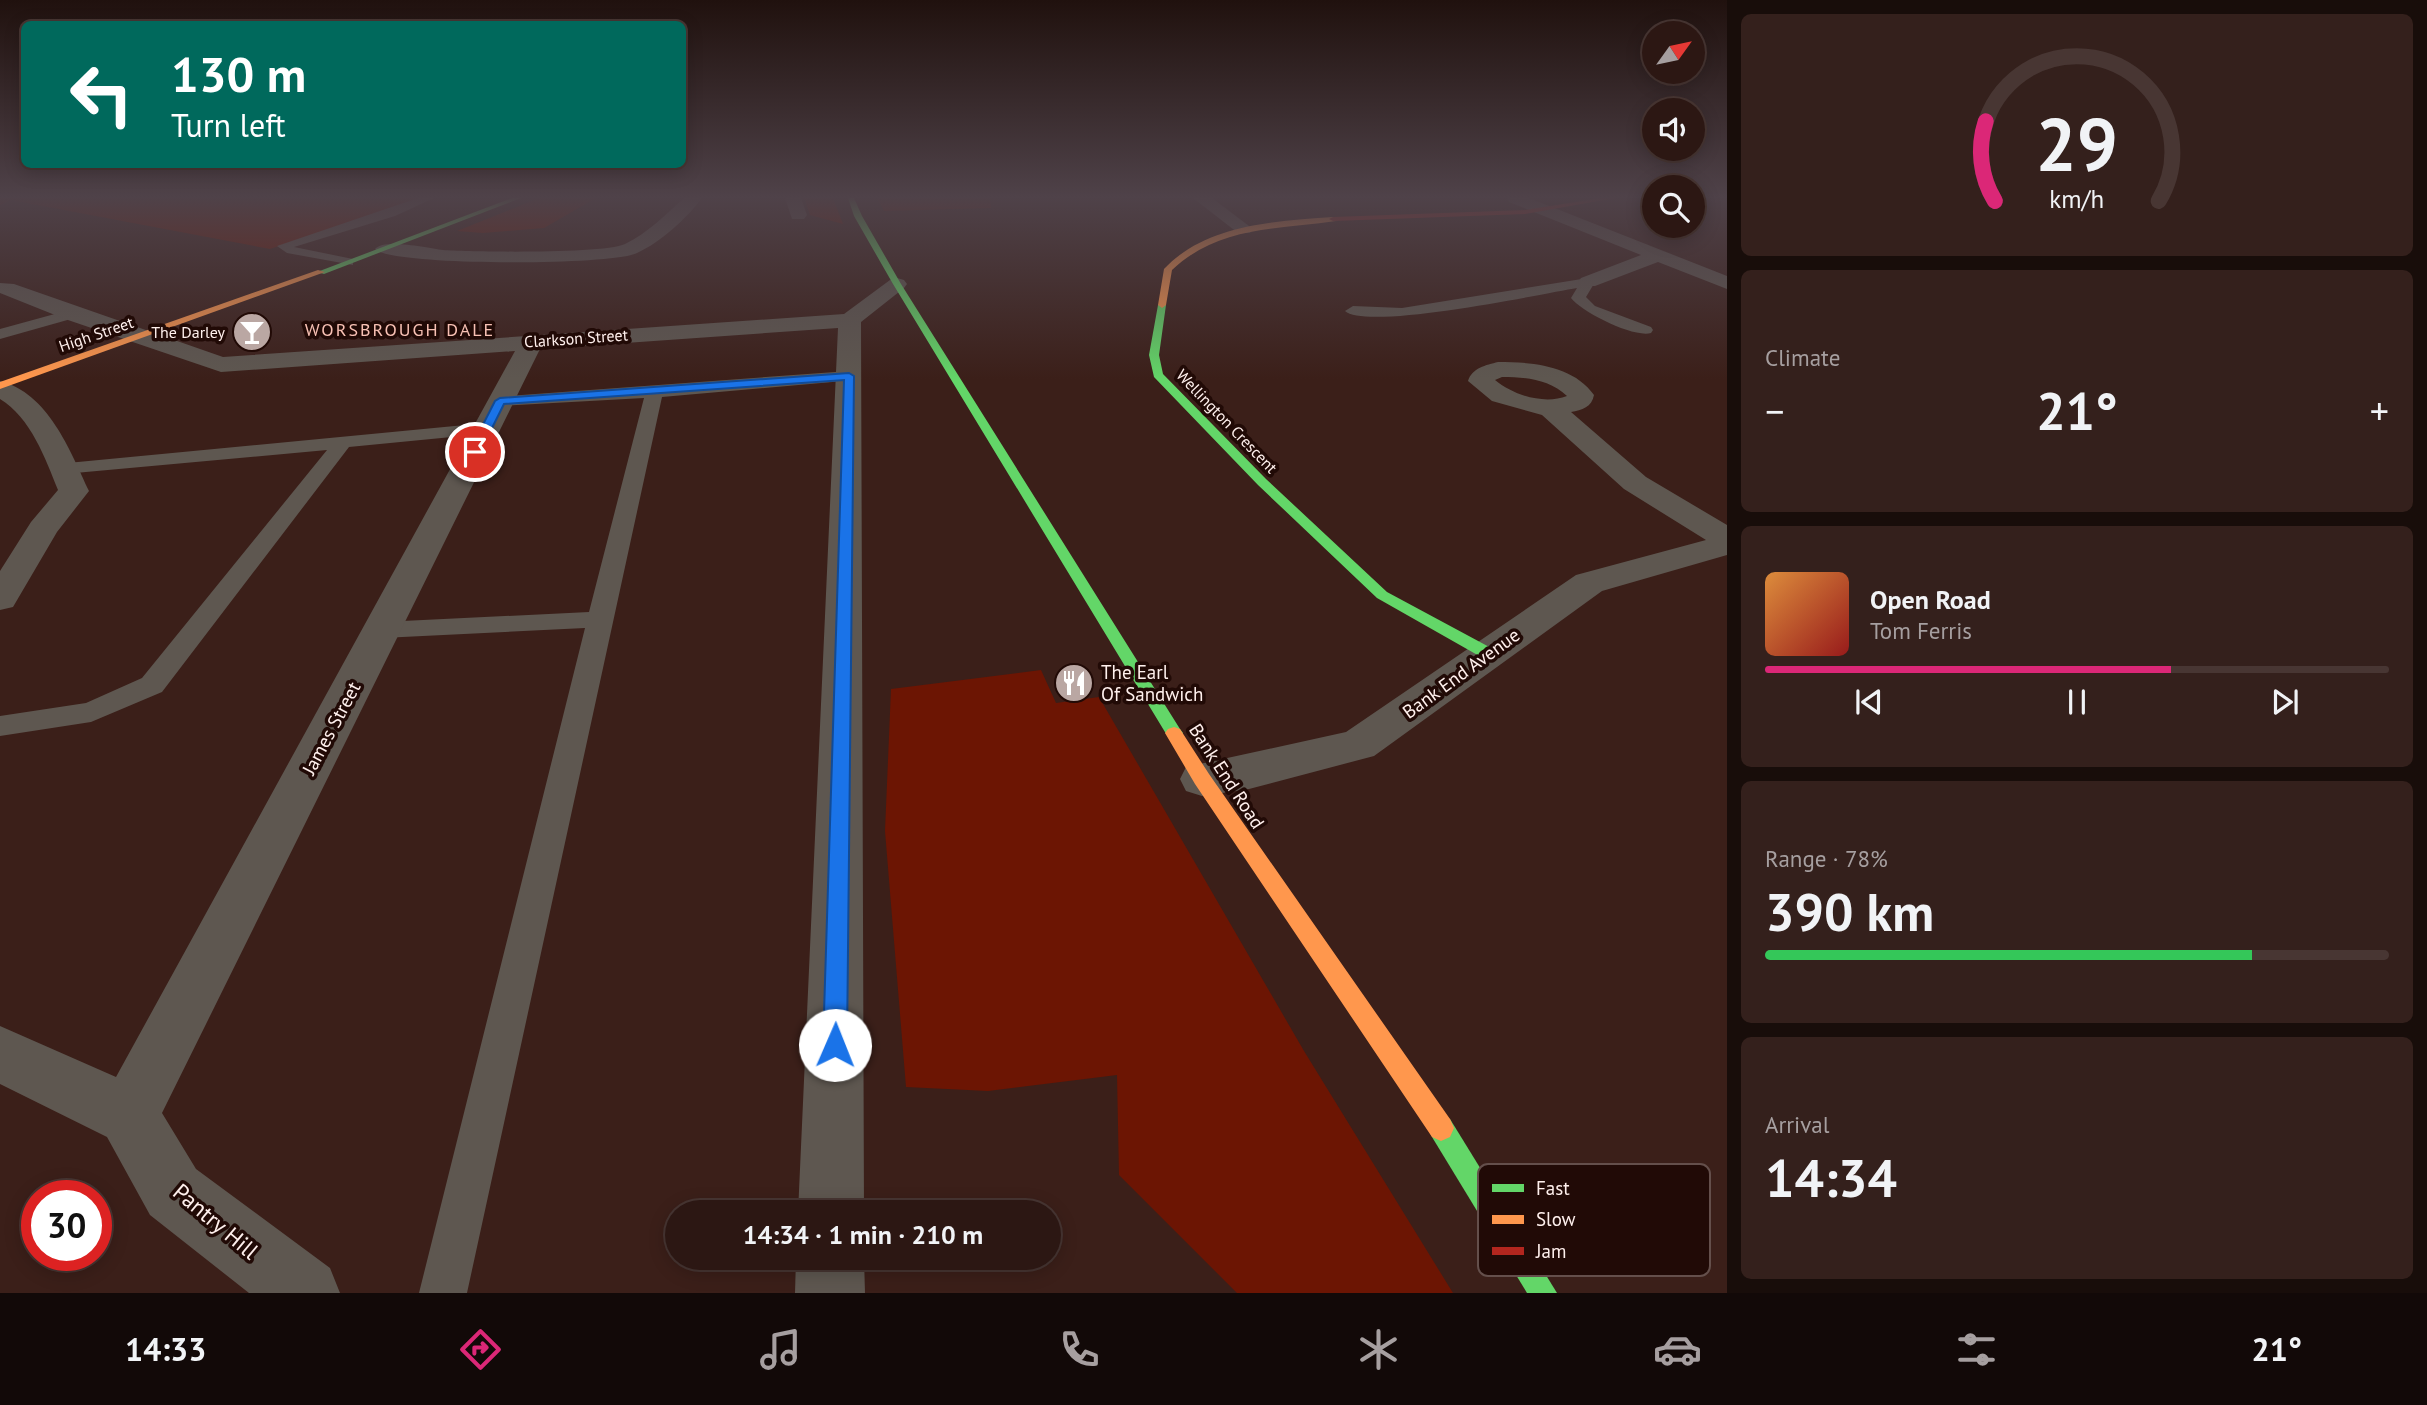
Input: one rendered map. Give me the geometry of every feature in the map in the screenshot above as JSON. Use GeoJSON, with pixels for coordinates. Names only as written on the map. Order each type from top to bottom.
{"type":"FeatureCollection","features":[{"type":"Feature","properties":{"kind":"street","name":"High Street"},"geometry":{"type":"LineString","coordinates":[[0,388],[358,258]]}},
{"type":"Feature","properties":{"kind":"street","name":"Bank End Road"},"geometry":{"type":"LineString","coordinates":[[882,258],[1202,779],[1478,1186]]}},
{"type":"Feature","properties":{"kind":"street","name":"Wellington Crescent"},"geometry":{"type":"LineString","coordinates":[[1175,258],[1168,268],[1154,355],[1158,375],[1262,482],[1382,595],[1487,653]]}},
{"type":"Feature","properties":{"kind":"street"},"geometry":{"type":"LineString","coordinates":[[1588,282],[1651,258]]}},
{"type":"Feature","properties":{"kind":"street"},"geometry":{"type":"LineString","coordinates":[[1663,258],[1727,283]]}},
{"type":"Feature","properties":{"kind":"street"},"geometry":{"type":"LineString","coordinates":[[831,1200],[850,320],[897,284]]}},
{"type":"Feature","properties":{"kind":"street","name":"Clarkson Street"},"geometry":{"type":"LineString","coordinates":[[7,288],[138,338],[221,365],[850,320]]}},
{"type":"Feature","properties":{"kind":"street","name":"James Street"},"geometry":{"type":"LineString","coordinates":[[129,1115],[532,341]]}},
{"type":"Feature","properties":{"kind":"street"},"geometry":{"type":"LineString","coordinates":[[0,388],[30,411],[64,468],[74,491],[43,528],[0,599]]}},
{"type":"Feature","properties":{"kind":"street","name":"Bank End Avenue"},"geometry":{"type":"LineString","coordinates":[[1549,407],[1635,483],[1724,547]]}},
{"type":"Feature","properties":{"kind":"street"},"geometry":{"type":"LineString","coordinates":[[0,538],[43,528]]}},
{"type":"Feature","properties":{"kind":"street","name":"Bank End Avenue"},"geometry":{"type":"LineString","coordinates":[[1202,779],[1249,772],[1359,745],[1589,583],[1724,547]]}},
{"type":"Feature","properties":{"kind":"street"},"geometry":{"type":"LineString","coordinates":[[0,1054],[129,1115]]}},
{"type":"Feature","properties":{"kind":"street","name":"Pantry Hill"},"geometry":{"type":"LineString","coordinates":[[129,1115],[173,1192],[305,1293]]}},
{"type":"Feature","properties":{"kind":"street"},"geometry":{"type":"LineString","coordinates":[[830,1270],[830,1293]]}},
{"type":"Feature","properties":{"kind":"street","name":"Bank End Road"},"geometry":{"type":"LineString","coordinates":[[1534,1276],[1544,1293]]}},
{"type":"Feature","properties":{"kind":"lane"},"geometry":{"type":"LineString","coordinates":[[331,258],[348,262]]}},
{"type":"Feature","properties":{"kind":"lane"},"geometry":{"type":"LineString","coordinates":[[1353,312],[1402,313],[1588,282]]}},
{"type":"Feature","properties":{"kind":"lane"},"geometry":{"type":"LineString","coordinates":[[1588,282],[1578,298],[1590,309],[1645,330]]}},
{"type":"Feature","properties":{"kind":"lane"},"geometry":{"type":"LineString","coordinates":[[0,334],[72,314]]}},
{"type":"Feature","properties":{"kind":"lane"},"geometry":{"type":"LineString","coordinates":[[64,468],[342,444],[493,415],[654,392],[849,376]]}},
{"type":"Feature","properties":{"kind":"lane"},"geometry":{"type":"LineString","coordinates":[[443,1293],[654,392]]}},
{"type":"Feature","properties":{"kind":"lane"},"geometry":{"type":"LineString","coordinates":[[0,726],[90,712],[152,685],[342,444]]}},
{"type":"Feature","properties":{"kind":"lane"},"geometry":{"type":"LineString","coordinates":[[382,630],[600,619]]}},
{"type":"Feature","properties":{"kind":"shaded area"},"geometry":{"type":"Polygon","coordinates":[[[1041,670],[1056,703],[1099,697],[1304,1051],[1453,1293],[1237,1293],[1119,1175],[1117,1075],[988,1091],[906,1087],[885,831],[891,689],[1041,670]]]}},
{"type":"Feature","properties":{"kind":"traffic: fast"},"geometry":{"type":"LineString","coordinates":[[321,272],[357,258]]}},
{"type":"Feature","properties":{"kind":"traffic: fast"},"geometry":{"type":"LineString","coordinates":[[882,258],[1174,733]]}},
{"type":"Feature","properties":{"kind":"traffic: fast"},"geometry":{"type":"LineString","coordinates":[[1162,305],[1154,355],[1158,375],[1262,482],[1382,595],[1487,653]]}},
{"type":"Feature","properties":{"kind":"traffic: fast"},"geometry":{"type":"LineString","coordinates":[[1441,1128],[1478,1188]]}},
{"type":"Feature","properties":{"kind":"traffic: fast"},"geometry":{"type":"LineString","coordinates":[[1532,1276],[1543,1293]]}},
{"type":"Feature","properties":{"kind":"traffic: slow"},"geometry":{"type":"LineString","coordinates":[[1162,305],[1168,269],[1179,258]]}},
{"type":"Feature","properties":{"kind":"traffic: slow"},"geometry":{"type":"LineString","coordinates":[[0,386],[321,272]]}},
{"type":"Feature","properties":{"kind":"traffic: slow"},"geometry":{"type":"LineString","coordinates":[[1174,733],[1202,779],[1441,1128]]}},
{"type":"Feature","properties":{"kind":"place","name":"The Darley"},"geometry":{"type":"Point","coordinates":[252,332]}},
{"type":"Feature","properties":{"kind":"place","name":"The Earl Of Sandwich"},"geometry":{"type":"Point","coordinates":[1074,683]}},
{"type":"Feature","properties":{"kind":"district","name":"WORSBROUGH DALE"},"geometry":{"type":"Point","coordinates":[400,329]}},
{"type":"Feature","properties":{"kind":"route"},"geometry":{"type":"LineString","coordinates":[[475,452],[500,401],[849,376],[835,1045]]}}]}
